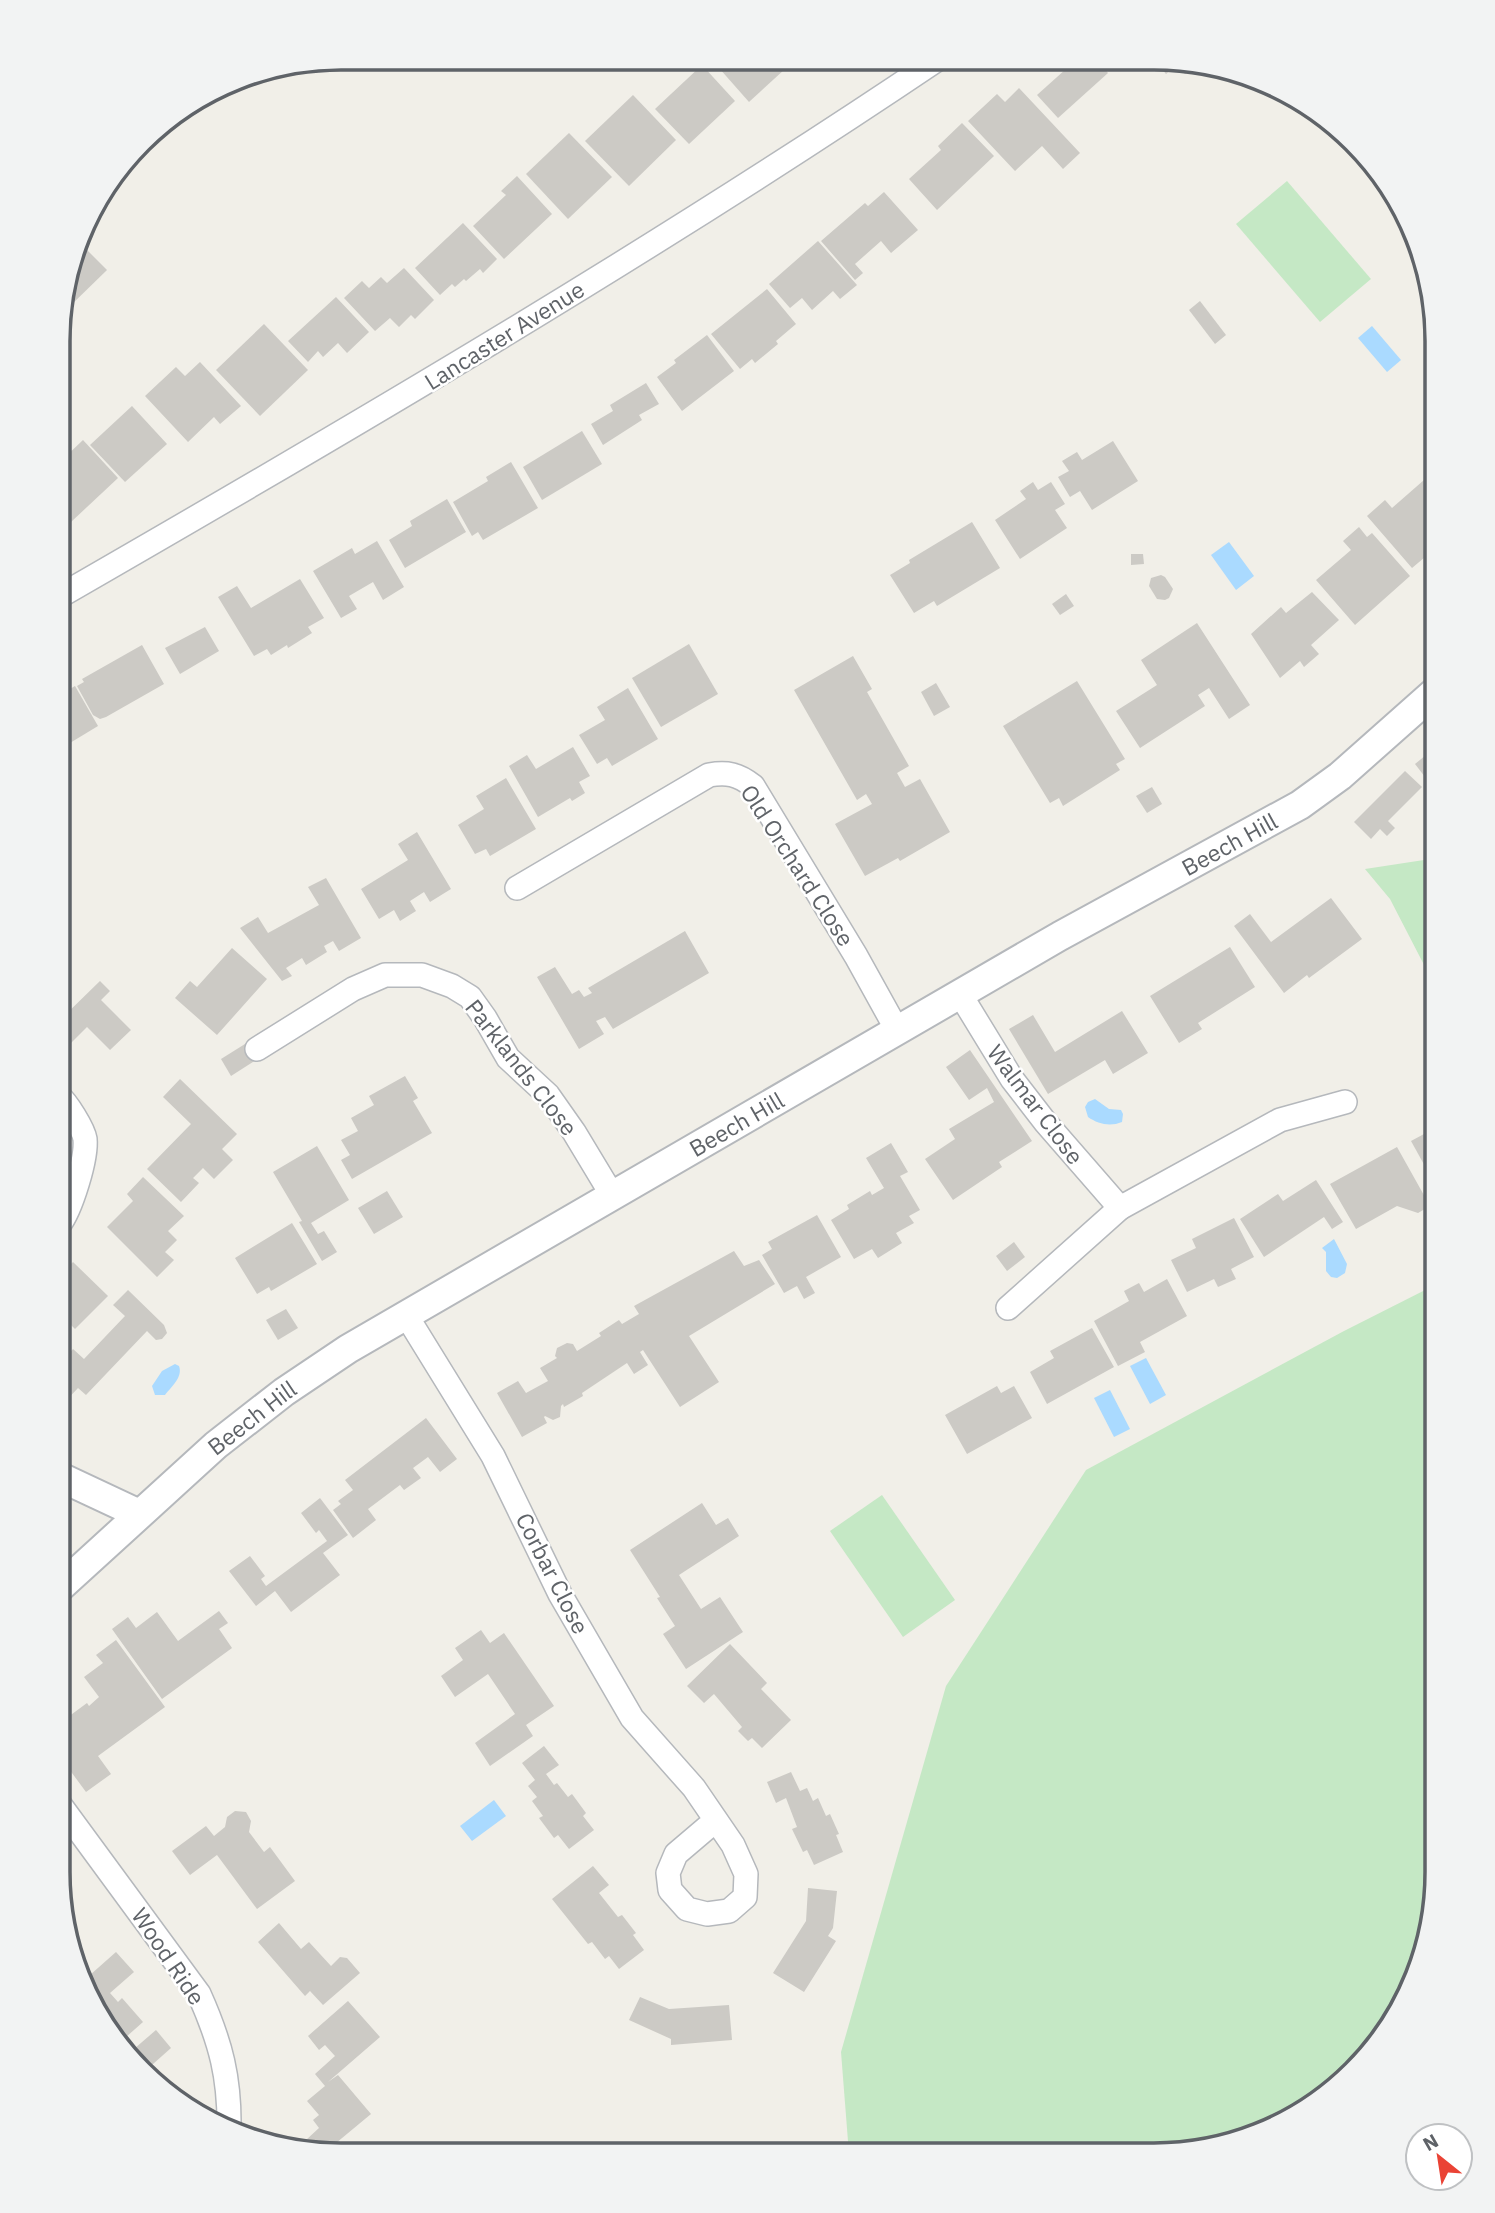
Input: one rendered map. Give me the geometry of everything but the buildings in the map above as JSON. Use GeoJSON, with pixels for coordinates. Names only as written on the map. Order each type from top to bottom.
{"type":"FeatureCollection","features":[{"type":"Feature","properties":{"kind":"street","name":"Lancaster Avenue"},"geometry":{"type":"LineString","coordinates":[[70,590],[516,330],[922,70]]}},
{"type":"Feature","properties":{"kind":"street","name":"Beech Hill"},"geometry":{"type":"LineString","coordinates":[[70,1578],[216,1445],[284,1392],[348,1349],[1105,910],[1266,825],[1314,796],[1425,700]]}},
{"type":"Feature","properties":{"kind":"street","name":"Old Orchard Close"},"geometry":{"type":"LineString","coordinates":[[517,888],[709,775],[724,773],[741,776],[753,786],[856,956],[897,1030]]}},
{"type":"Feature","properties":{"kind":"street","name":"Parklands Close"},"geometry":{"type":"LineString","coordinates":[[257,1049],[353,989],[385,975],[422,975],[452,986],[470,998],[508,1058],[548,1095],[612,1195]]}},
{"type":"Feature","properties":{"kind":"street","name":"Walmar Close"},"geometry":{"type":"LineString","coordinates":[[960,994],[1012,1079],[1046,1123],[1120,1208]]}},
{"type":"Feature","properties":{"kind":"street"},"geometry":{"type":"LineString","coordinates":[[1008,1308],[1120,1208],[1280,1120],[1345,1102]]}},
{"type":"Feature","properties":{"kind":"street"},"geometry":{"type":"LineString","coordinates":[[70,1109],[85,1138],[74,1198],[70,1205]]}},
{"type":"Feature","properties":{"kind":"street","name":"Corbar Close"},"geometry":{"type":"LineString","coordinates":[[406,1315],[493,1456],[561,1594],[632,1718],[694,1788],[716,1820]]}},
{"type":"Feature","properties":{"kind":"street"},"geometry":{"type":"LineString","coordinates":[[70,1482],[139,1514]]}},
{"type":"Feature","properties":{"kind":"street","name":"Wood Ride"},"geometry":{"type":"LineString","coordinates":[[70,1818],[199,1994],[214,2026],[226,2067],[229,2118]]}},
{"type":"Feature","properties":{"kind":"green space"},"geometry":{"type":"Polygon","coordinates":[[[1287,181],[1371,279],[1320,322],[1236,224],[1287,181]]]}},
{"type":"Feature","properties":{"kind":"green space"},"geometry":{"type":"Polygon","coordinates":[[[1425,860],[1425,967],[1390,899],[1365,869],[1425,860]]]}},
{"type":"Feature","properties":{"kind":"green space"},"geometry":{"type":"Polygon","coordinates":[[[1425,1290],[1425,1872],[1423,1907],[1416,1942],[1389,2008],[1358,2051],[1319,2087],[1274,2115],[1224,2134],[1189,2141],[1154,2143],[848,2143],[841,2052],[946,1686],[1086,1470],[1425,1290]]]}},
{"type":"Feature","properties":{"kind":"green space"},"geometry":{"type":"Polygon","coordinates":[[[882,1495],[955,1600],[903,1637],[830,1531],[882,1495]]]}},
{"type":"Feature","properties":{"kind":"water"},"geometry":{"type":"Polygon","coordinates":[[[1372,326],[1401,360],[1387,372],[1358,338],[1372,326]]]}},
{"type":"Feature","properties":{"kind":"water"},"geometry":{"type":"Polygon","coordinates":[[[1229,542],[1254,576],[1236,590],[1211,555],[1229,542]]]}},
{"type":"Feature","properties":{"kind":"water"},"geometry":{"type":"Polygon","coordinates":[[[1095,1099],[1109,1109],[1121,1110],[1122,1122],[1104,1124],[1088,1117],[1085,1107],[1095,1099]]]}},
{"type":"Feature","properties":{"kind":"water"},"geometry":{"type":"Polygon","coordinates":[[[1334,1239],[1347,1264],[1345,1273],[1337,1278],[1331,1277],[1326,1271],[1326,1252],[1322,1248],[1334,1239]]]}},
{"type":"Feature","properties":{"kind":"water"},"geometry":{"type":"Polygon","coordinates":[[[1146,1358],[1166,1395],[1150,1404],[1130,1366],[1146,1358]]]}},
{"type":"Feature","properties":{"kind":"water"},"geometry":{"type":"Polygon","coordinates":[[[175,1364],[180,1370],[176,1381],[165,1395],[155,1395],[152,1386],[162,1371],[175,1364]]]}},
{"type":"Feature","properties":{"kind":"water"},"geometry":{"type":"Polygon","coordinates":[[[1110,1390],[1130,1429],[1114,1437],[1094,1398],[1110,1390]]]}},
{"type":"Feature","properties":{"kind":"water"},"geometry":{"type":"Polygon","coordinates":[[[494,1800],[506,1816],[472,1841],[460,1826],[494,1800]]]}}]}
